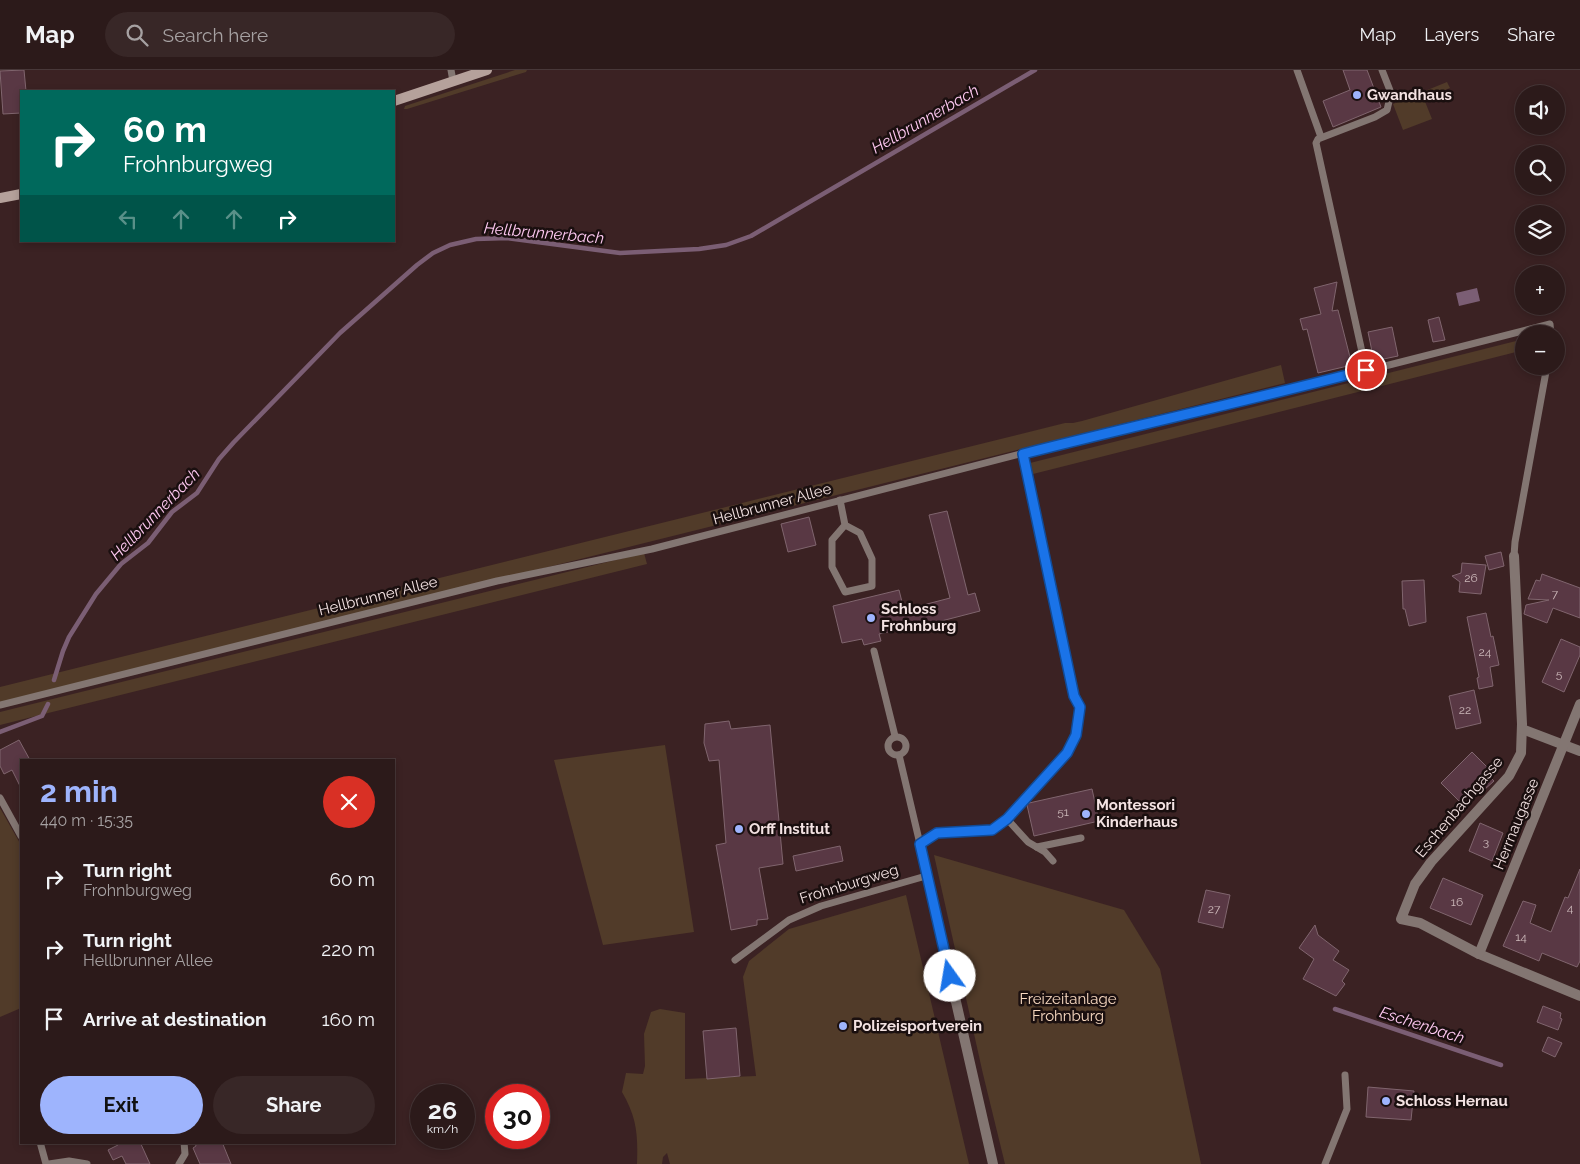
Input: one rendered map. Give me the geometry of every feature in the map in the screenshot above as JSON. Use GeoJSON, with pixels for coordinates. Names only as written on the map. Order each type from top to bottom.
{"type":"FeatureCollection","features":[{"type":"Feature","properties":{"kind":"street"},"geometry":{"type":"LineString","coordinates":[[395,101],[486,70]]}},
{"type":"Feature","properties":{"kind":"street"},"geometry":{"type":"LineString","coordinates":[[0,198],[20,194]]}},
{"type":"Feature","properties":{"kind":"street","name":"Eschenbachgasse"},"geometry":{"type":"LineString","coordinates":[[1514,556],[1522,729],[1521,753],[1509,776],[1431,862],[1415,884],[1401,919],[1420,923],[1479,954],[1580,996]]}},
{"type":"Feature","properties":{"kind":"street","name":"Herrnaugasse"},"geometry":{"type":"LineString","coordinates":[[1479,954],[1580,704]]}},
{"type":"Feature","properties":{"kind":"street"},"geometry":{"type":"LineString","coordinates":[[1522,729],[1580,751]]}},
{"type":"Feature","properties":{"kind":"street"},"geometry":{"type":"LineString","coordinates":[[993,1164],[920,844],[937,833],[992,830],[1007,819]]}},
{"type":"Feature","properties":{"kind":"lane"},"geometry":{"type":"LineString","coordinates":[[450,70],[453,81]]}},
{"type":"Feature","properties":{"kind":"lane"},"geometry":{"type":"LineString","coordinates":[[1296,70],[1321,137]]}},
{"type":"Feature","properties":{"kind":"lane"},"geometry":{"type":"LineString","coordinates":[[1366,370],[1316,152],[1316,140],[1387,110],[1391,93],[1382,70]]}},
{"type":"Feature","properties":{"kind":"lane","name":"Hellbrunner Allee"},"geometry":{"type":"LineString","coordinates":[[0,705],[497,581],[652,549],[1078,439],[1287,391],[1515,333]]}},
{"type":"Feature","properties":{"kind":"lane","name":"Eschenbachgasse"},"geometry":{"type":"LineString","coordinates":[[1514,556],[1545,375]]}},
{"type":"Feature","properties":{"kind":"lane"},"geometry":{"type":"LineString","coordinates":[[1023,454],[1074,696],[1080,707],[1076,735],[1067,753],[1007,819],[1028,842],[1045,852],[1053,861]]}},
{"type":"Feature","properties":{"kind":"lane"},"geometry":{"type":"LineString","coordinates":[[840,500],[845,524],[860,533],[872,559],[872,586],[845,592],[832,566],[832,540],[845,524]]}},
{"type":"Feature","properties":{"kind":"lane"},"geometry":{"type":"LineString","coordinates":[[874,651],[895,736]]}},
{"type":"Feature","properties":{"kind":"lane"},"geometry":{"type":"LineString","coordinates":[[895,736],[902,738],[906,744],[905,751],[899,755],[892,754],[888,748],[889,741],[895,736]]}},
{"type":"Feature","properties":{"kind":"lane"},"geometry":{"type":"LineString","coordinates":[[899,755],[920,844]]}},
{"type":"Feature","properties":{"kind":"lane"},"geometry":{"type":"LineString","coordinates":[[0,798],[20,834]]}},
{"type":"Feature","properties":{"kind":"lane"},"geometry":{"type":"LineString","coordinates":[[1036,848],[1081,838]]}},
{"type":"Feature","properties":{"kind":"lane","name":"Frohnburgweg"},"geometry":{"type":"LineString","coordinates":[[735,960],[789,920],[821,906],[926,876]]}},
{"type":"Feature","properties":{"kind":"lane"},"geometry":{"type":"LineString","coordinates":[[1325,1164],[1348,1109],[1345,1075]]}},
{"type":"Feature","properties":{"kind":"lane"},"geometry":{"type":"LineString","coordinates":[[41,1144],[47,1164],[69,1161],[87,1164]]}},
{"type":"Feature","properties":{"kind":"lane"},"geometry":{"type":"LineString","coordinates":[[179,1164],[185,1154],[184,1144]]}},
{"type":"Feature","properties":{"kind":"green space"},"geometry":{"type":"Polygon","coordinates":[[[515,70],[527,70],[526,72],[404,109],[405,106],[515,70]]]}},
{"type":"Feature","properties":{"kind":"green space"},"geometry":{"type":"Polygon","coordinates":[[[1447,82],[1450,88],[1424,99],[1432,119],[1403,130],[1393,104],[1447,82]]]}},
{"type":"Feature","properties":{"kind":"green space"},"geometry":{"type":"Polygon","coordinates":[[[1515,341],[1515,352],[1033,474],[1030,463],[1515,341]]]}},
{"type":"Feature","properties":{"kind":"green space"},"geometry":{"type":"Polygon","coordinates":[[[1281,365],[1285,383],[0,704],[0,687],[1065,423],[1082,421],[1281,365]]]}},
{"type":"Feature","properties":{"kind":"green space"},"geometry":{"type":"Polygon","coordinates":[[[644,553],[647,564],[0,725],[0,712],[644,553]]]}},
{"type":"Feature","properties":{"kind":"green space"},"geometry":{"type":"Polygon","coordinates":[[[665,745],[694,932],[603,945],[554,760],[665,745]]]}},
{"type":"Feature","properties":{"kind":"green space"},"geometry":{"type":"Polygon","coordinates":[[[0,808],[20,843],[20,1008],[0,1017],[0,808]]]}},
{"type":"Feature","properties":{"kind":"green space","name":"Freizeitanlage Frohnburg"},"geometry":{"type":"Polygon","coordinates":[[[934,855],[1124,910],[1160,969],[1201,1164],[1005,1164],[934,855]]]}},
{"type":"Feature","properties":{"kind":"green space","name":"Polizeisportverein"},"geometry":{"type":"Polygon","coordinates":[[[906,895],[969,1164],[670,1164],[667,1153],[663,1157],[662,1164],[637,1164],[636,1126],[622,1092],[626,1073],[643,1074],[645,1066],[644,1034],[651,1012],[660,1009],[685,1013],[685,1079],[756,1076],[743,977],[749,961],[789,929],[906,895]]]}},
{"type":"Feature","properties":{"kind":"shaded area"},"geometry":{"type":"Polygon","coordinates":[[[1477,288],[1480,301],[1459,306],[1456,293],[1477,288]]]}},
{"type":"Feature","properties":{"kind":"building"},"geometry":{"type":"Polygon","coordinates":[[[24,70],[26,90],[20,90],[20,113],[3,114],[0,71],[24,70]]]}},
{"type":"Feature","properties":{"kind":"building","name":"Gwandhaus"},"geometry":{"type":"Polygon","coordinates":[[[1343,70],[1367,70],[1381,107],[1333,127],[1323,101],[1350,90],[1343,70]]]}},
{"type":"Feature","properties":{"kind":"building"},"geometry":{"type":"Polygon","coordinates":[[[1337,282],[1332,311],[1338,310],[1352,365],[1318,373],[1307,329],[1303,330],[1300,319],[1321,314],[1314,288],[1337,282]]]}},
{"type":"Feature","properties":{"kind":"building"},"geometry":{"type":"Polygon","coordinates":[[[1439,317],[1445,340],[1433,342],[1428,320],[1439,317]]]}},
{"type":"Feature","properties":{"kind":"building"},"geometry":{"type":"Polygon","coordinates":[[[1392,327],[1398,356],[1374,361],[1368,332],[1392,327]]]}},
{"type":"Feature","properties":{"kind":"building"},"geometry":{"type":"Polygon","coordinates":[[[947,511],[968,595],[975,593],[980,611],[922,626],[879,634],[881,641],[864,645],[862,639],[842,643],[833,606],[899,590],[904,610],[950,598],[929,515],[947,511]]]}},
{"type":"Feature","properties":{"kind":"building"},"geometry":{"type":"Polygon","coordinates":[[[809,517],[816,545],[788,552],[781,524],[809,517]]]}},
{"type":"Feature","properties":{"kind":"building"},"geometry":{"type":"Polygon","coordinates":[[[1501,552],[1504,566],[1489,570],[1485,556],[1501,552]]]}},
{"type":"Feature","properties":{"kind":"building"},"geometry":{"type":"Polygon","coordinates":[[[1462,563],[1486,565],[1481,594],[1459,592],[1460,582],[1452,576],[1461,573],[1462,563]]]}},
{"type":"Feature","properties":{"kind":"building"},"geometry":{"type":"Polygon","coordinates":[[[1542,574],[1580,588],[1580,618],[1553,608],[1547,623],[1524,614],[1526,605],[1549,600],[1528,599],[1536,580],[1540,581],[1542,574]]]}},
{"type":"Feature","properties":{"kind":"building"},"geometry":{"type":"Polygon","coordinates":[[[1424,580],[1426,622],[1409,626],[1405,609],[1403,609],[1402,581],[1424,580]]]}},
{"type":"Feature","properties":{"kind":"building"},"geometry":{"type":"Polygon","coordinates":[[[1486,613],[1499,665],[1490,667],[1493,686],[1479,689],[1477,678],[1479,677],[1467,617],[1486,613]]]}},
{"type":"Feature","properties":{"kind":"building"},"geometry":{"type":"Polygon","coordinates":[[[1561,639],[1580,647],[1580,655],[1564,692],[1542,682],[1561,639]]]}},
{"type":"Feature","properties":{"kind":"building"},"geometry":{"type":"Polygon","coordinates":[[[1474,690],[1481,723],[1456,729],[1449,696],[1474,690]]]}},
{"type":"Feature","properties":{"kind":"building","name":"Orff Institut"},"geometry":{"type":"Polygon","coordinates":[[[729,721],[731,729],[770,725],[783,864],[759,868],[768,919],[757,920],[757,925],[731,930],[716,845],[726,843],[719,760],[709,761],[704,743],[705,724],[729,721]]]}},
{"type":"Feature","properties":{"kind":"building"},"geometry":{"type":"Polygon","coordinates":[[[19,740],[29,759],[20,759],[20,786],[12,770],[4,774],[0,766],[0,750],[19,740]]]}},
{"type":"Feature","properties":{"kind":"building"},"geometry":{"type":"Polygon","coordinates":[[[1472,752],[1489,769],[1486,773],[1494,781],[1484,790],[1477,783],[1459,801],[1441,783],[1472,752]]]}},
{"type":"Feature","properties":{"kind":"building"},"geometry":{"type":"Polygon","coordinates":[[[1092,789],[1099,821],[1034,836],[1027,805],[1029,803],[1092,789]]]}},
{"type":"Feature","properties":{"kind":"building"},"geometry":{"type":"Polygon","coordinates":[[[1480,823],[1503,833],[1492,861],[1469,851],[1480,823]]]}},
{"type":"Feature","properties":{"kind":"building"},"geometry":{"type":"Polygon","coordinates":[[[840,846],[843,861],[796,871],[793,856],[840,846]]]}},
{"type":"Feature","properties":{"kind":"building"},"geometry":{"type":"Polygon","coordinates":[[[1580,869],[1580,961],[1577,967],[1542,953],[1539,961],[1503,946],[1523,901],[1536,905],[1530,923],[1551,932],[1565,897],[1568,898],[1580,869]]]}},
{"type":"Feature","properties":{"kind":"building"},"geometry":{"type":"Polygon","coordinates":[[[1443,878],[1483,895],[1471,925],[1430,908],[1443,878]]]}},
{"type":"Feature","properties":{"kind":"building"},"geometry":{"type":"Polygon","coordinates":[[[1206,890],[1230,895],[1223,928],[1198,922],[1206,890]]]}},
{"type":"Feature","properties":{"kind":"building"},"geometry":{"type":"Polygon","coordinates":[[[1315,925],[1318,935],[1339,951],[1333,960],[1349,970],[1342,981],[1345,984],[1336,996],[1303,979],[1314,959],[1299,948],[1315,925]]]}},
{"type":"Feature","properties":{"kind":"building"},"geometry":{"type":"Polygon","coordinates":[[[1543,1006],[1561,1013],[1560,1018],[1562,1019],[1558,1030],[1537,1022],[1543,1006]]]}},
{"type":"Feature","properties":{"kind":"building"},"geometry":{"type":"Polygon","coordinates":[[[736,1028],[740,1076],[707,1079],[703,1031],[736,1028]]]}},
{"type":"Feature","properties":{"kind":"building"},"geometry":{"type":"Polygon","coordinates":[[[1548,1037],[1562,1043],[1555,1057],[1542,1051],[1548,1037]]]}},
{"type":"Feature","properties":{"kind":"building","name":"Schloss Hernau"},"geometry":{"type":"Polygon","coordinates":[[[1368,1087],[1414,1091],[1411,1120],[1366,1117],[1368,1087]]]}},
{"type":"Feature","properties":{"kind":"building"},"geometry":{"type":"Polygon","coordinates":[[[141,1144],[150,1164],[126,1164],[122,1156],[113,1160],[108,1150],[118,1145],[141,1144]]]}},
{"type":"Feature","properties":{"kind":"building"},"geometry":{"type":"Polygon","coordinates":[[[196,1144],[223,1144],[231,1164],[200,1164],[193,1148],[196,1144]]]}},
{"type":"Feature","properties":{"kind":"waterway","name":"Hellbrunnerbach"},"geometry":{"type":"LineString","coordinates":[[54,680],[69,637],[96,594],[121,564],[148,543],[172,512],[197,493],[219,459],[234,442],[340,333],[433,253],[450,245],[476,239],[507,238],[620,253],[699,249],[726,245],[751,236],[1035,70]]}},
{"type":"Feature","properties":{"kind":"waterway","name":"Hellbrunnerbach"},"geometry":{"type":"LineString","coordinates":[[0,732],[42,716],[48,704]]}},
{"type":"Feature","properties":{"kind":"waterway","name":"Eschenbach"},"geometry":{"type":"LineString","coordinates":[[1335,1009],[1501,1065]]}},
{"type":"Feature","properties":{"kind":"place","name":"Gwandhaus"},"geometry":{"type":"Point","coordinates":[1357,95]}},
{"type":"Feature","properties":{"kind":"place","name":"Schloss Frohnburg"},"geometry":{"type":"Point","coordinates":[871,618]}},
{"type":"Feature","properties":{"kind":"place","name":"Montessori Kinderhaus"},"geometry":{"type":"Point","coordinates":[1086,814]}},
{"type":"Feature","properties":{"kind":"place","name":"Orff Institut"},"geometry":{"type":"Point","coordinates":[739,829]}},
{"type":"Feature","properties":{"kind":"place","name":"Polizeisportverein"},"geometry":{"type":"Point","coordinates":[843,1026]}},
{"type":"Feature","properties":{"kind":"place","name":"Schloss Hernau"},"geometry":{"type":"Point","coordinates":[1386,1101]}},
{"type":"Feature","properties":{"kind":"route"},"geometry":{"type":"LineString","coordinates":[[950,976],[920,844],[937,833],[992,830],[1007,819],[1067,753],[1076,735],[1080,707],[1074,696],[1023,454],[1078,439],[1287,391],[1366,370]]}}]}
